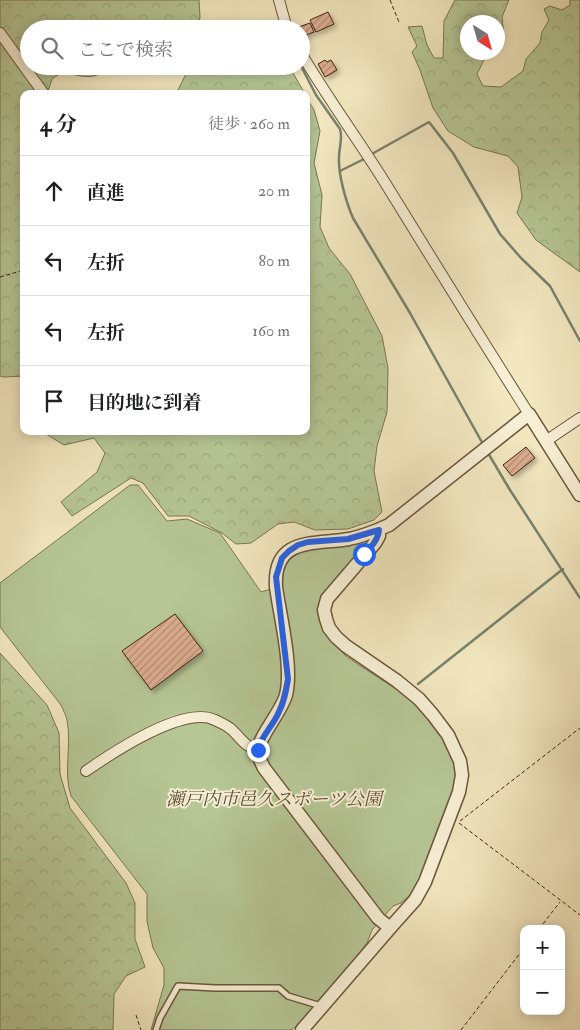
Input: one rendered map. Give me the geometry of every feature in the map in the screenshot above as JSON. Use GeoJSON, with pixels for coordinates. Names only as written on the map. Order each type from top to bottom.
{"type":"FeatureCollection","features":[{"type":"Feature","properties":{"kind":"street"},"geometry":{"type":"LineString","coordinates":[[279,0],[285,20]]}},
{"type":"Feature","properties":{"kind":"street"},"geometry":{"type":"LineString","coordinates":[[0,33],[20,61]]}},
{"type":"Feature","properties":{"kind":"street"},"geometry":{"type":"LineString","coordinates":[[310,68],[383,180],[580,495]]}},
{"type":"Feature","properties":{"kind":"street"},"geometry":{"type":"LineString","coordinates":[[30,75],[41,90]]}},
{"type":"Feature","properties":{"kind":"street"},"geometry":{"type":"LineString","coordinates":[[390,928],[378,918],[264,768],[259,758],[260,742],[278,714],[286,695],[288,679],[276,577],[282,558],[298,545],[308,542],[348,539],[379,530],[402,515],[529,414]]}},
{"type":"Feature","properties":{"kind":"street"},"geometry":{"type":"LineString","coordinates":[[546,441],[580,418]]}},
{"type":"Feature","properties":{"kind":"street"},"geometry":{"type":"LineString","coordinates":[[302,1030],[415,900],[425,882],[459,792],[462,775],[460,761],[448,735],[433,715],[397,681],[336,638],[329,628],[324,610],[327,599],[375,543],[379,530]]}},
{"type":"Feature","properties":{"kind":"street"},"geometry":{"type":"LineString","coordinates":[[86,771],[155,730],[178,720],[195,717],[212,718],[228,726],[247,746],[258,750]]}},
{"type":"Feature","properties":{"kind":"lane"},"geometry":{"type":"LineString","coordinates":[[156,1030],[160,1018],[178,986],[279,988],[288,996],[323,1007]]}},
{"type":"Feature","properties":{"kind":"path"},"geometry":{"type":"LineString","coordinates":[[390,0],[399,22]]}},
{"type":"Feature","properties":{"kind":"path"},"geometry":{"type":"LineString","coordinates":[[0,277],[20,271]]}},
{"type":"Feature","properties":{"kind":"path"},"geometry":{"type":"LineString","coordinates":[[580,728],[458,822],[580,915]]}},
{"type":"Feature","properties":{"kind":"path"},"geometry":{"type":"LineString","coordinates":[[542,925],[560,901]]}},
{"type":"Feature","properties":{"kind":"path"},"geometry":{"type":"LineString","coordinates":[[461,1030],[520,953]]}},
{"type":"Feature","properties":{"kind":"path"},"geometry":{"type":"LineString","coordinates":[[136,1015],[142,1030]]}},
{"type":"Feature","properties":{"kind":"green space"},"geometry":{"type":"Polygon","coordinates":[[[0,0],[199,0],[199,20],[20,20],[20,75],[58,75],[52,79],[48,90],[20,90],[20,376],[0,376],[0,0]]]}},
{"type":"Feature","properties":{"kind":"green space"},"geometry":{"type":"Polygon","coordinates":[[[455,0],[509,0],[503,15],[460,15],[460,60],[484,60],[477,74],[483,86],[501,87],[523,71],[526,59],[540,43],[542,32],[549,20],[544,9],[550,6],[562,10],[570,5],[570,0],[580,0],[580,272],[536,240],[517,213],[522,197],[518,167],[508,156],[474,147],[448,131],[433,108],[412,52],[417,46],[408,27],[422,26],[427,45],[434,58],[443,58],[444,21],[455,0]]]}},
{"type":"Feature","properties":{"kind":"green space"},"geometry":{"type":"Polygon","coordinates":[[[76,75],[98,75],[93,76],[76,75]]]}},
{"type":"Feature","properties":{"kind":"green space"},"geometry":{"type":"Polygon","coordinates":[[[186,75],[294,75],[303,90],[178,90],[186,75]]]}},
{"type":"Feature","properties":{"kind":"green space"},"geometry":{"type":"Polygon","coordinates":[[[310,104],[314,110],[320,131],[314,163],[322,195],[320,227],[329,248],[350,274],[382,336],[388,368],[387,412],[377,446],[374,471],[382,512],[374,520],[348,529],[315,530],[294,522],[278,524],[251,543],[236,544],[222,533],[189,516],[168,516],[143,483],[131,478],[72,516],[61,502],[97,472],[105,453],[94,438],[64,445],[48,435],[310,435],[310,104]]]}},
{"type":"Feature","properties":{"kind":"green space","name":"瀬戸内市邑久スポーツ公園"},"geometry":{"type":"Polygon","coordinates":[[[130,485],[138,485],[167,521],[187,519],[220,533],[261,592],[282,586],[285,568],[292,557],[309,549],[357,542],[362,550],[322,599],[333,643],[347,657],[405,695],[425,714],[446,744],[456,769],[453,793],[424,876],[411,894],[401,903],[393,906],[372,930],[367,943],[305,1020],[291,1030],[151,1030],[164,985],[164,968],[153,948],[147,921],[147,894],[71,796],[68,778],[69,739],[65,714],[61,705],[0,627],[0,583],[130,485]]]}},
{"type":"Feature","properties":{"kind":"green space"},"geometry":{"type":"Polygon","coordinates":[[[0,653],[47,705],[59,733],[60,774],[70,808],[126,883],[135,903],[135,939],[145,967],[126,976],[114,994],[113,1030],[0,1030],[0,653]]]}},
{"type":"Feature","properties":{"kind":"building"},"geometry":{"type":"Polygon","coordinates":[[[328,12],[334,24],[316,32],[310,20],[328,12]]]}},
{"type":"Feature","properties":{"kind":"building"},"geometry":{"type":"Polygon","coordinates":[[[310,23],[314,32],[310,34],[310,23]]]}},
{"type":"Feature","properties":{"kind":"building"},"geometry":{"type":"Polygon","coordinates":[[[325,60],[327,62],[331,60],[337,70],[325,77],[318,64],[325,60]]]}},
{"type":"Feature","properties":{"kind":"building"},"geometry":{"type":"Polygon","coordinates":[[[526,447],[535,458],[512,476],[503,465],[526,447]]]}},
{"type":"Feature","properties":{"kind":"building"},"geometry":{"type":"Polygon","coordinates":[[[175,614],[203,651],[151,690],[122,651],[175,614]]]}},
{"type":"Feature","properties":{"kind":"waterway"},"geometry":{"type":"LineString","coordinates":[[306,75],[316,95],[340,129],[339,157],[341,180],[353,218],[410,313],[484,446]]}},
{"type":"Feature","properties":{"kind":"waterway"},"geometry":{"type":"LineString","coordinates":[[370,155],[429,122],[453,153],[500,234],[550,286],[580,341]]}},
{"type":"Feature","properties":{"kind":"waterway"},"geometry":{"type":"LineString","coordinates":[[340,171],[366,158]]}},
{"type":"Feature","properties":{"kind":"waterway"},"geometry":{"type":"LineString","coordinates":[[488,453],[580,598]]}},
{"type":"Feature","properties":{"kind":"waterway"},"geometry":{"type":"LineString","coordinates":[[418,684],[563,569]]}},
{"type":"Feature","properties":{"kind":"route"},"geometry":{"type":"LineString","coordinates":[[258,750],[260,742],[278,714],[286,695],[288,679],[276,587],[278,566],[282,558],[298,545],[308,542],[348,539],[379,530],[375,543],[364,554]]}}]}
